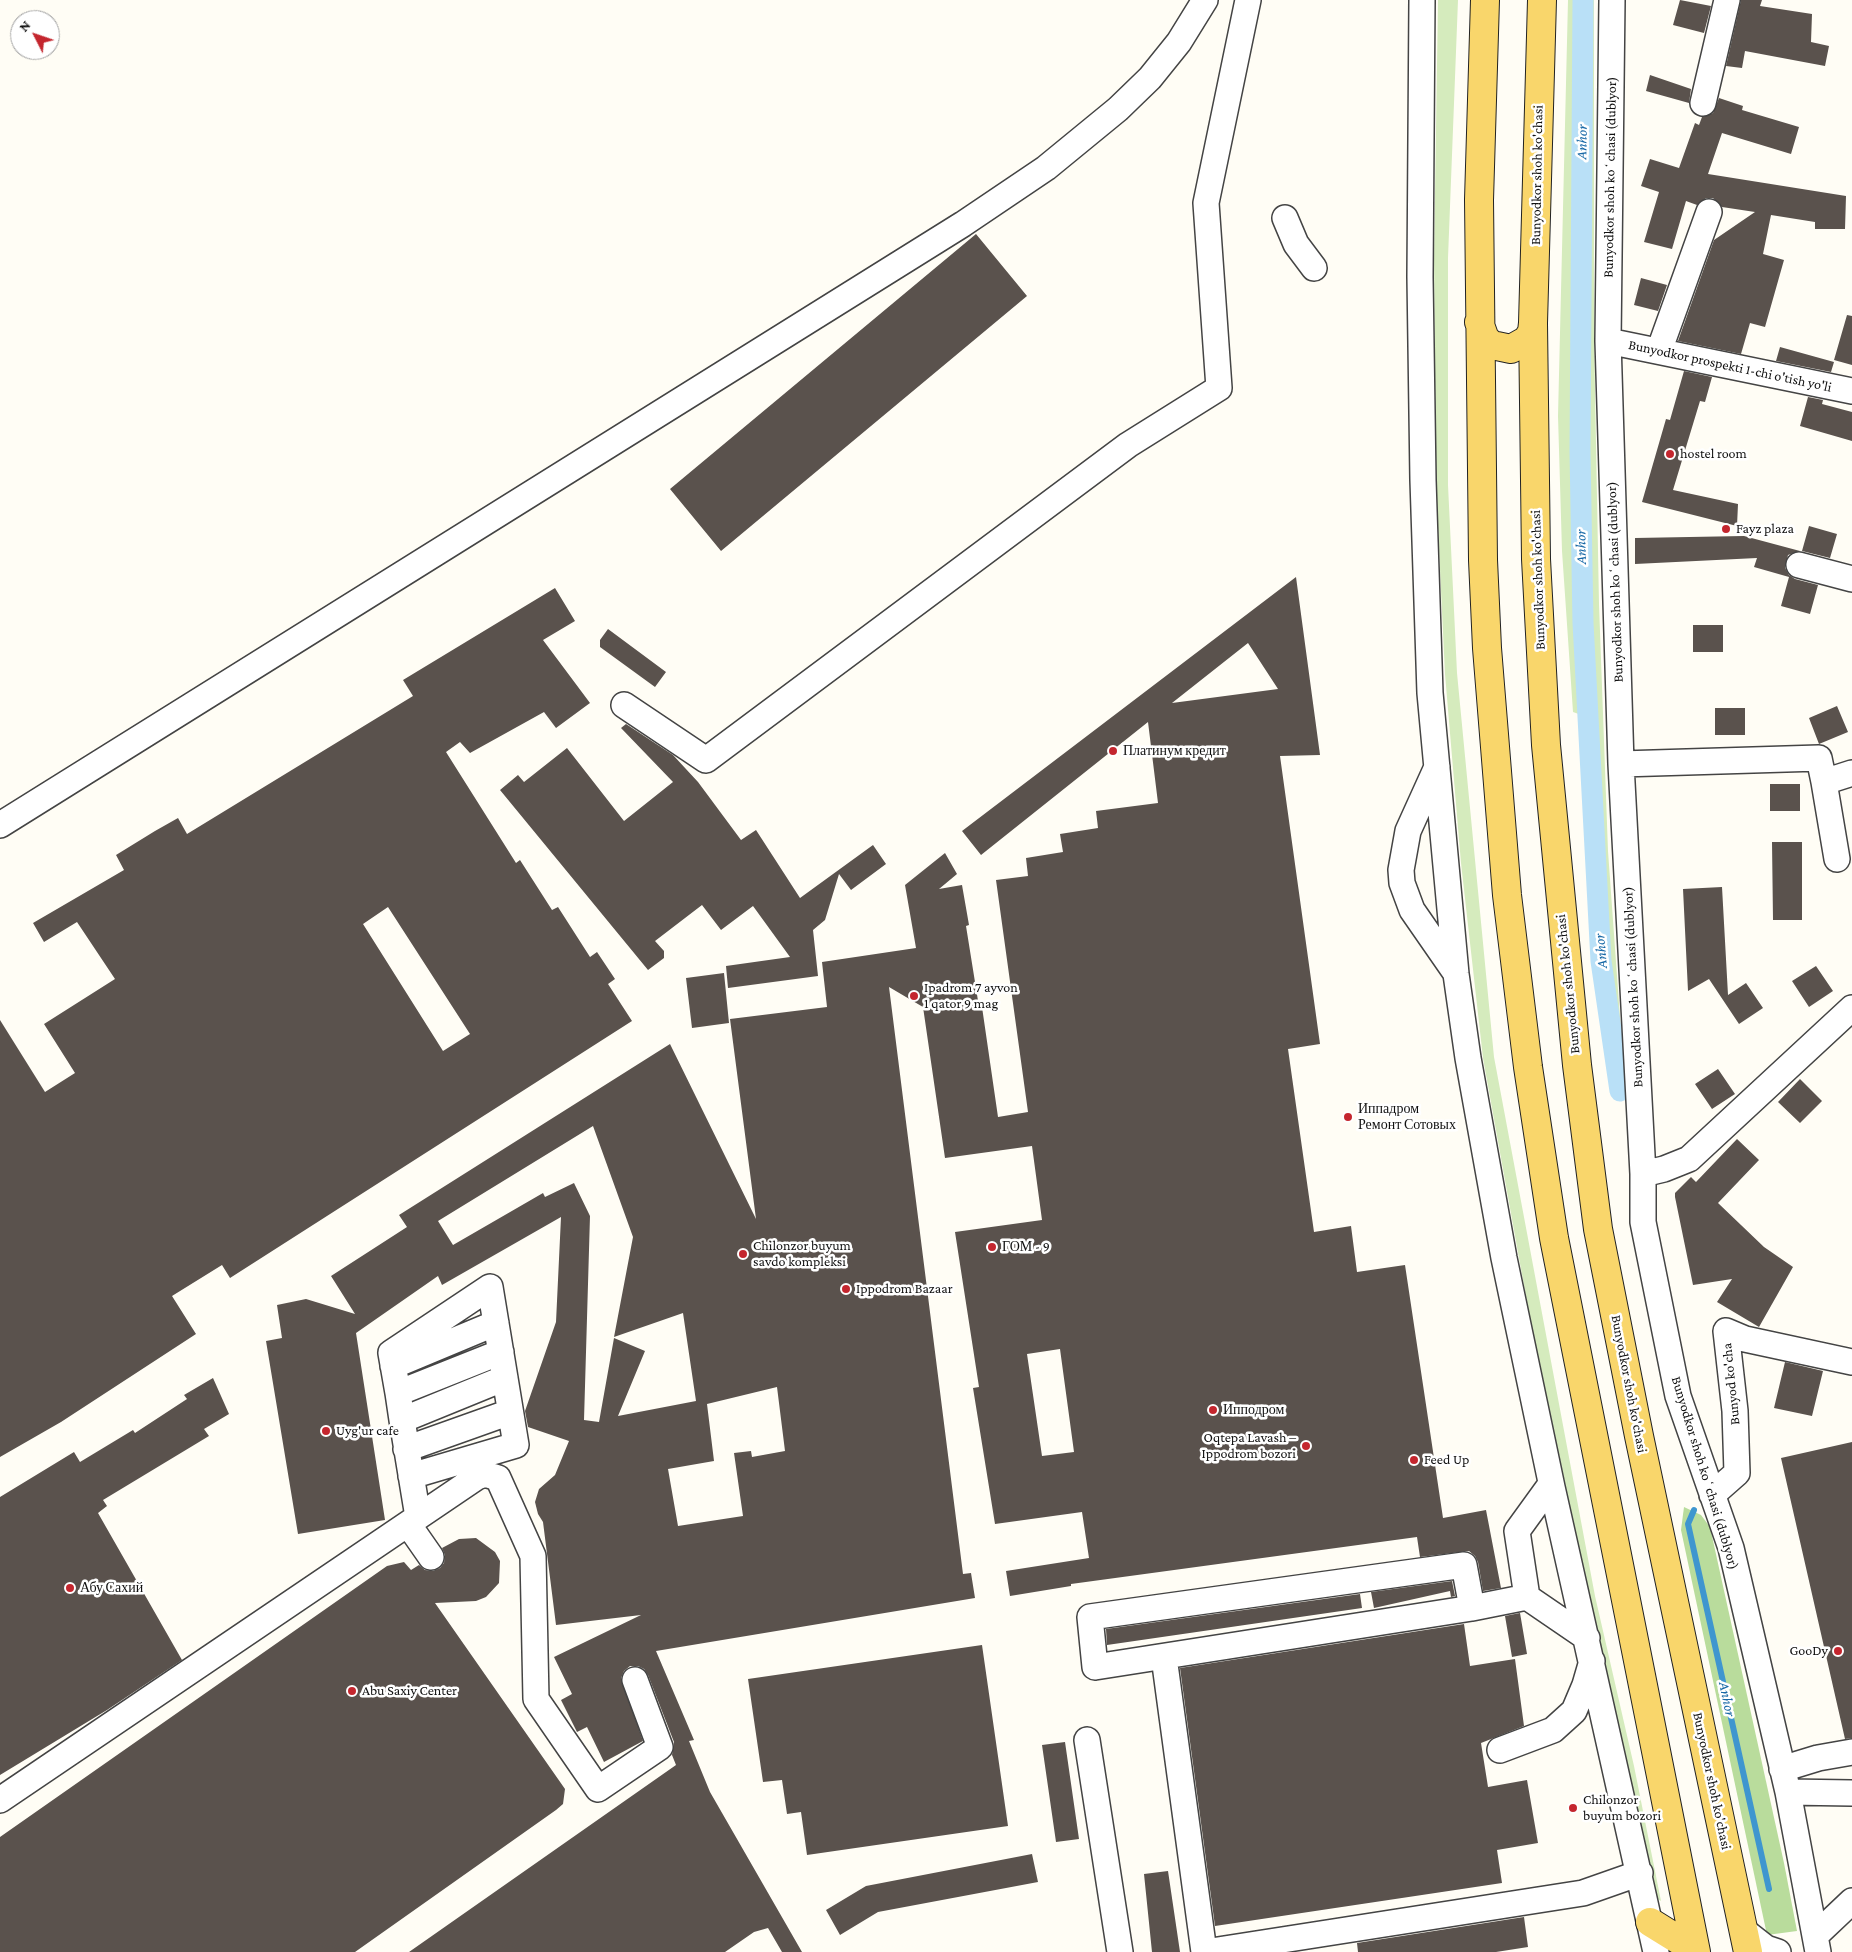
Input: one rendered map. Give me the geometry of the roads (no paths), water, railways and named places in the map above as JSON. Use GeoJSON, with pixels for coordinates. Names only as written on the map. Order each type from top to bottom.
{"type":"FeatureCollection","features":[{"type":"Feature","properties":{"kind":"main road"},"geometry":{"type":"LineString","coordinates":[[1486,0],[1479,200],[1483,560],[1487,648],[1507,895],[1528,1067],[1554,1238],[1696,1951]]}},
{"type":"Feature","properties":{"kind":"main road","name":"Bunyodkor shoh ko'chasi"},"geometry":{"type":"LineString","coordinates":[[1542,0],[1533,323],[1536,559],[1542,689],[1559,894],[1598,1229],[1638,1436],[1746,1941]]}},
{"type":"Feature","properties":{"kind":"main road"},"geometry":{"type":"LineString","coordinates":[[1479,322],[1485,339],[1501,349],[1510,349],[1527,340],[1533,323]]}},
{"type":"Feature","properties":{"kind":"main road"},"geometry":{"type":"LineString","coordinates":[[1650,1922],[1696,1951]]}},
{"type":"Feature","properties":{"kind":"street"},"geometry":{"type":"LineString","coordinates":[[0,825],[963,224],[1046,168],[1118,109],[1150,78],[1179,42],[1204,0]]}},
{"type":"Feature","properties":{"kind":"street"},"geometry":{"type":"LineString","coordinates":[[624,705],[706,760],[1128,445],[1220,388],[1206,202],[1248,0]]}},
{"type":"Feature","properties":{"kind":"street"},"geometry":{"type":"LineString","coordinates":[[1422,0],[1420,277],[1423,480],[1430,693],[1456,974],[1468,1058],[1504,1258],[1551,1484],[1640,1873],[1656,1952]]}},
{"type":"Feature","properties":{"kind":"street","name":"Bunyodkor shoh koʻchasi (dublyor)"},"geometry":{"type":"LineString","coordinates":[[1612,0],[1608,341],[1621,764],[1643,1174],[1643,1222],[1678,1396],[1731,1548],[1785,1781],[1817,1944]]}},
{"type":"Feature","properties":{"kind":"street"},"geometry":{"type":"LineString","coordinates":[[1703,103],[1727,0]]}},
{"type":"Feature","properties":{"kind":"street"},"geometry":{"type":"LineString","coordinates":[[1659,351],[1709,212]]}},
{"type":"Feature","properties":{"kind":"street"},"geometry":{"type":"LineString","coordinates":[[1285,218],[1296,244],[1314,268]]}},
{"type":"Feature","properties":{"kind":"street","name":"Bunyodkor prospekti 1-chi o'tish yo'li"},"geometry":{"type":"LineString","coordinates":[[1608,341],[1852,391]]}},
{"type":"Feature","properties":{"kind":"street"},"geometry":{"type":"LineString","coordinates":[[1798,565],[1852,579]]}},
{"type":"Feature","properties":{"kind":"street"},"geometry":{"type":"LineString","coordinates":[[1621,764],[1819,758],[1836,859]]}},
{"type":"Feature","properties":{"kind":"street"},"geometry":{"type":"LineString","coordinates":[[1436,767],[1408,831],[1401,870],[1402,883],[1412,910],[1456,974]]}},
{"type":"Feature","properties":{"kind":"street"},"geometry":{"type":"LineString","coordinates":[[1824,782],[1852,773]]}},
{"type":"Feature","properties":{"kind":"street"},"geometry":{"type":"LineString","coordinates":[[1643,1174],[1664,1169],[1689,1159],[1852,1008]]}},
{"type":"Feature","properties":{"kind":"street"},"geometry":{"type":"LineString","coordinates":[[411,1476],[516,1445],[490,1287],[391,1353],[411,1476],[413,1521],[431,1557]]}},
{"type":"Feature","properties":{"kind":"street"},"geometry":{"type":"LineString","coordinates":[[393,1366],[496,1323]]}},
{"type":"Feature","properties":{"kind":"street","name":"Bunyod ko'cha"},"geometry":{"type":"LineString","coordinates":[[1712,1495],[1738,1473],[1735,1411],[1726,1331],[1745,1339],[1852,1362]]}},
{"type":"Feature","properties":{"kind":"street"},"geometry":{"type":"LineString","coordinates":[[398,1393],[501,1352]]}},
{"type":"Feature","properties":{"kind":"street"},"geometry":{"type":"LineString","coordinates":[[402,1420],[505,1378]]}},
{"type":"Feature","properties":{"kind":"street"},"geometry":{"type":"LineString","coordinates":[[406,1449],[510,1412]]}},
{"type":"Feature","properties":{"kind":"street"},"geometry":{"type":"LineString","coordinates":[[0,1800],[485,1474],[498,1478],[533,1556],[536,1699],[598,1789],[660,1747],[635,1680]]}},
{"type":"Feature","properties":{"kind":"street"},"geometry":{"type":"LineString","coordinates":[[1551,1484],[1517,1531],[1528,1597],[1589,1650]]}},
{"type":"Feature","properties":{"kind":"street"},"geometry":{"type":"LineString","coordinates":[[1472,1608],[1464,1565],[1090,1616],[1095,1667],[1472,1608],[1528,1597]]}},
{"type":"Feature","properties":{"kind":"street"},"geometry":{"type":"LineString","coordinates":[[1500,1750],[1553,1730],[1574,1711],[1585,1685],[1589,1650]]}},
{"type":"Feature","properties":{"kind":"street"},"geometry":{"type":"LineString","coordinates":[[1164,1656],[1205,1952],[1583,1893],[1640,1873]]}},
{"type":"Feature","properties":{"kind":"street"},"geometry":{"type":"LineString","coordinates":[[1087,1740],[1120,1952]]}},
{"type":"Feature","properties":{"kind":"street"},"geometry":{"type":"LineString","coordinates":[[1785,1781],[1818,1758],[1852,1752]]}},
{"type":"Feature","properties":{"kind":"street"},"geometry":{"type":"LineString","coordinates":[[1785,1781],[1852,1793]]}},
{"type":"Feature","properties":{"kind":"street"},"geometry":{"type":"LineString","coordinates":[[1817,1944],[1852,1901]]}},
{"type":"Feature","properties":{"kind":"street"},"geometry":{"type":"LineString","coordinates":[[1746,1941],[1778,1952]]}},
{"type":"Feature","properties":{"kind":"waterway","name":"Anhor"},"geometry":{"type":"LineString","coordinates":[[1583,0],[1580,451],[1583,623],[1601,961],[1620,1091]]}},
{"type":"Feature","properties":{"kind":"waterway","name":"Anhor"},"geometry":{"type":"LineString","coordinates":[[1694,1510],[1688,1524],[1769,1889]]}},
{"type":"Feature","properties":{"kind":"place","name":"hostel room"},"geometry":{"type":"Point","coordinates":[1670,454]}},
{"type":"Feature","properties":{"kind":"place","name":"Fayz plaza"},"geometry":{"type":"Point","coordinates":[1726,529]}},
{"type":"Feature","properties":{"kind":"place","name":"Платинум кредит"},"geometry":{"type":"Point","coordinates":[1113,751]}},
{"type":"Feature","properties":{"kind":"place","name":"Ipadrom 7 ayvon 1 qator 9 mag"},"geometry":{"type":"Point","coordinates":[914,996]}},
{"type":"Feature","properties":{"kind":"place","name":"Иппадром Ремонт Сотовых"},"geometry":{"type":"Point","coordinates":[1348,1117]}},
{"type":"Feature","properties":{"kind":"place","name":"ГОМ - 9"},"geometry":{"type":"Point","coordinates":[992,1247]}},
{"type":"Feature","properties":{"kind":"place","name":"Chilonzor buyum savdo kompleksi"},"geometry":{"type":"Point","coordinates":[743,1254]}},
{"type":"Feature","properties":{"kind":"place","name":"Ippodrom Bazaar"},"geometry":{"type":"Point","coordinates":[846,1289]}},
{"type":"Feature","properties":{"kind":"place","name":"Ипподром"},"geometry":{"type":"Point","coordinates":[1213,1410]}},
{"type":"Feature","properties":{"kind":"place","name":"Uyg'ur cafe"},"geometry":{"type":"Point","coordinates":[326,1431]}},
{"type":"Feature","properties":{"kind":"place","name":"Oqtepa Lavash – Ippodrom bozori"},"geometry":{"type":"Point","coordinates":[1306,1446]}},
{"type":"Feature","properties":{"kind":"place","name":"Feed Up"},"geometry":{"type":"Point","coordinates":[1414,1460]}},
{"type":"Feature","properties":{"kind":"place","name":"Абу Сахий"},"geometry":{"type":"Point","coordinates":[70,1588]}},
{"type":"Feature","properties":{"kind":"place","name":"GooDy"},"geometry":{"type":"Point","coordinates":[1838,1651]}},
{"type":"Feature","properties":{"kind":"place","name":"Abu Saxiy Center"},"geometry":{"type":"Point","coordinates":[352,1691]}},
{"type":"Feature","properties":{"kind":"place","name":"Chilonzor buyum bozori"},"geometry":{"type":"Point","coordinates":[1573,1808]}}]}
